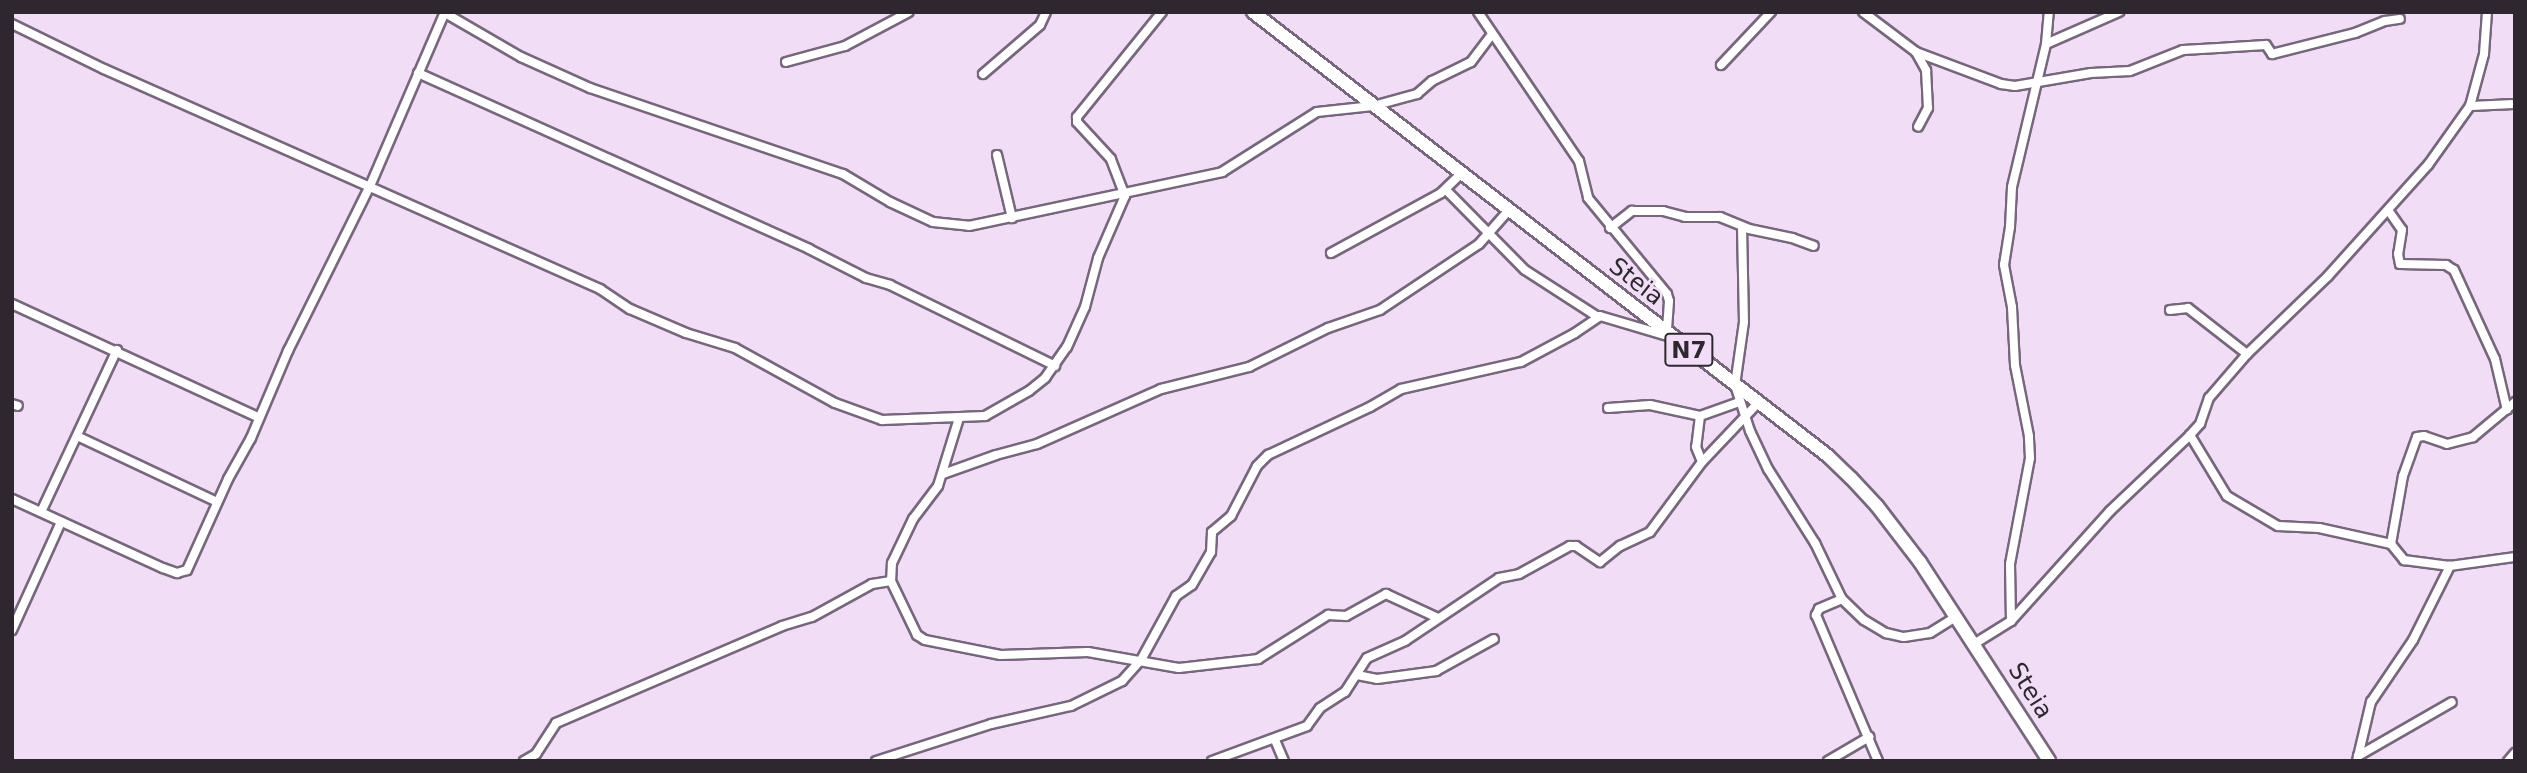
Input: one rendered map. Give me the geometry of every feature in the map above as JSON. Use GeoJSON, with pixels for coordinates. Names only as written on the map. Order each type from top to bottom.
{"type":"FeatureCollection","features":[{"type":"Feature","properties":{"kind":"main road","name":"Steia"},"geometry":{"type":"LineString","coordinates":[[1253,12],[1828,456],[1877,506],[1975,644],[2049,761]]}},
{"type":"Feature","properties":{"kind":"street"},"geometry":{"type":"LineString","coordinates":[[786,61],[845,46],[909,12]]}},
{"type":"Feature","properties":{"kind":"street"},"geometry":{"type":"LineString","coordinates":[[983,74],[1040,25],[1046,12]]}},
{"type":"Feature","properties":{"kind":"street"},"geometry":{"type":"LineString","coordinates":[[12,24],[96,65],[600,289],[630,309],[686,333],[735,348],[843,407],[882,420],[985,416],[1029,391],[1055,366],[1076,331],[1098,258],[1124,202],[1124,192],[1106,150],[1076,120],[1162,12]]}},
{"type":"Feature","properties":{"kind":"street"},"geometry":{"type":"LineString","coordinates":[[876,761],[991,724],[1079,703],[1122,681],[1141,660],[1176,596],[1192,584],[1211,552],[1212,531],[1231,516],[1257,466],[1268,455],[1370,407],[1401,389],[1521,362],[1575,333],[1598,317],[1606,316],[1671,335],[1667,294],[1588,198],[1579,161],[1481,16],[1491,12]]}},
{"type":"Feature","properties":{"kind":"street"},"geometry":{"type":"LineString","coordinates":[[1721,65],[1771,12]]}},
{"type":"Feature","properties":{"kind":"street"},"geometry":{"type":"LineString","coordinates":[[1863,12],[1916,52],[2001,84],[2035,84],[2091,73],[2130,71],[2183,50],[2266,45],[2272,54],[2400,19]]}},
{"type":"Feature","properties":{"kind":"street"},"geometry":{"type":"LineString","coordinates":[[2011,621],[2010,564],[2030,445],[2015,365],[2012,307],[2004,265],[2012,187],[2046,44],[2049,12]]}},
{"type":"Feature","properties":{"kind":"street"},"geometry":{"type":"LineString","coordinates":[[2046,44],[2119,12]]}},
{"type":"Feature","properties":{"kind":"street"},"geometry":{"type":"LineString","coordinates":[[1975,644],[2011,621],[2110,512],[2190,435],[2200,424],[2209,398],[2247,354],[2328,276],[2428,165],[2470,106],[2484,54],[2487,12]]}},
{"type":"Feature","properties":{"kind":"street"},"geometry":{"type":"LineString","coordinates":[[12,499],[182,573],[190,565],[217,502],[247,445],[370,186],[445,13],[521,57],[590,88],[843,174],[890,202],[933,222],[969,226],[1222,172],[1317,112],[1373,106],[1417,94],[1432,81],[1471,62],[1491,34]]}},
{"type":"Feature","properties":{"kind":"street"},"geometry":{"type":"LineString","coordinates":[[1916,52],[1926,70],[1928,108],[1918,127]]}},
{"type":"Feature","properties":{"kind":"street"},"geometry":{"type":"LineString","coordinates":[[418,73],[809,249],[866,278],[890,285],[1055,366]]}},
{"type":"Feature","properties":{"kind":"street"},"geometry":{"type":"LineString","coordinates":[[2470,106],[2515,104]]}},
{"type":"Feature","properties":{"kind":"street"},"geometry":{"type":"LineString","coordinates":[[997,155],[1012,218]]}},
{"type":"Feature","properties":{"kind":"street"},"geometry":{"type":"LineString","coordinates":[[1331,253],[1446,190],[1461,174]]}},
{"type":"Feature","properties":{"kind":"street"},"geometry":{"type":"LineString","coordinates":[[1446,190],[1535,279],[1598,317]]}},
{"type":"Feature","properties":{"kind":"street"},"geometry":{"type":"LineString","coordinates":[[943,474],[996,454],[1037,444],[1161,389],[1249,367],[1328,328],[1380,310],[1479,244],[1509,210]]}},
{"type":"Feature","properties":{"kind":"street"},"geometry":{"type":"LineString","coordinates":[[1610,228],[1637,210],[1685,217],[1720,217],[1742,227],[1792,238],[1814,246]]}},
{"type":"Feature","properties":{"kind":"street"},"geometry":{"type":"LineString","coordinates":[[2388,210],[2402,230],[2398,254],[2400,264],[2446,265],[2454,270],[2495,359],[2507,410]]}},
{"type":"Feature","properties":{"kind":"street"},"geometry":{"type":"LineString","coordinates":[[1742,227],[1744,322],[1735,385],[1745,419],[1768,469],[1815,543],[1842,599],[1864,620],[1896,637],[1922,636],[1956,617]]}},
{"type":"Feature","properties":{"kind":"street"},"geometry":{"type":"LineString","coordinates":[[12,304],[258,417]]}},
{"type":"Feature","properties":{"kind":"street"},"geometry":{"type":"LineString","coordinates":[[2170,310],[2188,308],[2247,354]]}},
{"type":"Feature","properties":{"kind":"street"},"geometry":{"type":"LineString","coordinates":[[41,512],[117,351]]}},
{"type":"Feature","properties":{"kind":"street"},"geometry":{"type":"LineString","coordinates":[[1608,408],[1650,405],[1700,416],[1739,402]]}},
{"type":"Feature","properties":{"kind":"street"},"geometry":{"type":"LineString","coordinates":[[2390,544],[2403,476],[2417,437],[2424,436],[2447,443],[2467,439],[2515,402]]}},
{"type":"Feature","properties":{"kind":"street"},"geometry":{"type":"LineString","coordinates":[[1212,761],[1307,726],[1320,708],[1345,692],[1367,658],[1405,641],[1458,607],[1486,584],[1519,573],[1570,546],[1596,560],[1604,560],[1620,547],[1655,529],[1702,462],[1758,403]]}},
{"type":"Feature","properties":{"kind":"street"},"geometry":{"type":"LineString","coordinates":[[1700,416],[1695,436],[1702,462]]}},
{"type":"Feature","properties":{"kind":"street"},"geometry":{"type":"LineString","coordinates":[[959,418],[943,474],[896,550],[891,581],[917,635],[925,640],[1001,656],[1088,652],[1178,668],[1258,659],[1328,615],[1346,616],[1386,594],[1438,618]]}},
{"type":"Feature","properties":{"kind":"street"},"geometry":{"type":"LineString","coordinates":[[2190,435],[2227,496],[2283,527],[2319,528],[2390,544],[2404,560],[2450,566],[2515,556]]}},
{"type":"Feature","properties":{"kind":"street"},"geometry":{"type":"LineString","coordinates":[[77,436],[217,502]]}},
{"type":"Feature","properties":{"kind":"street"},"geometry":{"type":"LineString","coordinates":[[12,630],[61,522]]}},
{"type":"Feature","properties":{"kind":"street"},"geometry":{"type":"LineString","coordinates":[[2357,758],[2371,702],[2413,640],[2450,566]]}},
{"type":"Feature","properties":{"kind":"street"},"geometry":{"type":"LineString","coordinates":[[524,761],[536,754],[556,723],[782,626],[812,617],[873,584],[891,581]]}},
{"type":"Feature","properties":{"kind":"street"},"geometry":{"type":"LineString","coordinates":[[1842,599],[1819,609],[1815,615],[1878,761]]}},
{"type":"Feature","properties":{"kind":"street"},"geometry":{"type":"LineString","coordinates":[[1357,675],[1377,679],[1436,671],[1494,639]]}},
{"type":"Feature","properties":{"kind":"street"},"geometry":{"type":"LineString","coordinates":[[2357,758],[2452,702]]}},
{"type":"Feature","properties":{"kind":"street"},"geometry":{"type":"LineString","coordinates":[[1828,761],[1869,737]]}},
{"type":"Feature","properties":{"kind":"street"},"geometry":{"type":"LineString","coordinates":[[1275,740],[1284,761]]}},
{"type":"Feature","properties":{"kind":"street"},"geometry":{"type":"LineString","coordinates":[[2508,761],[2515,753]]}}]}
